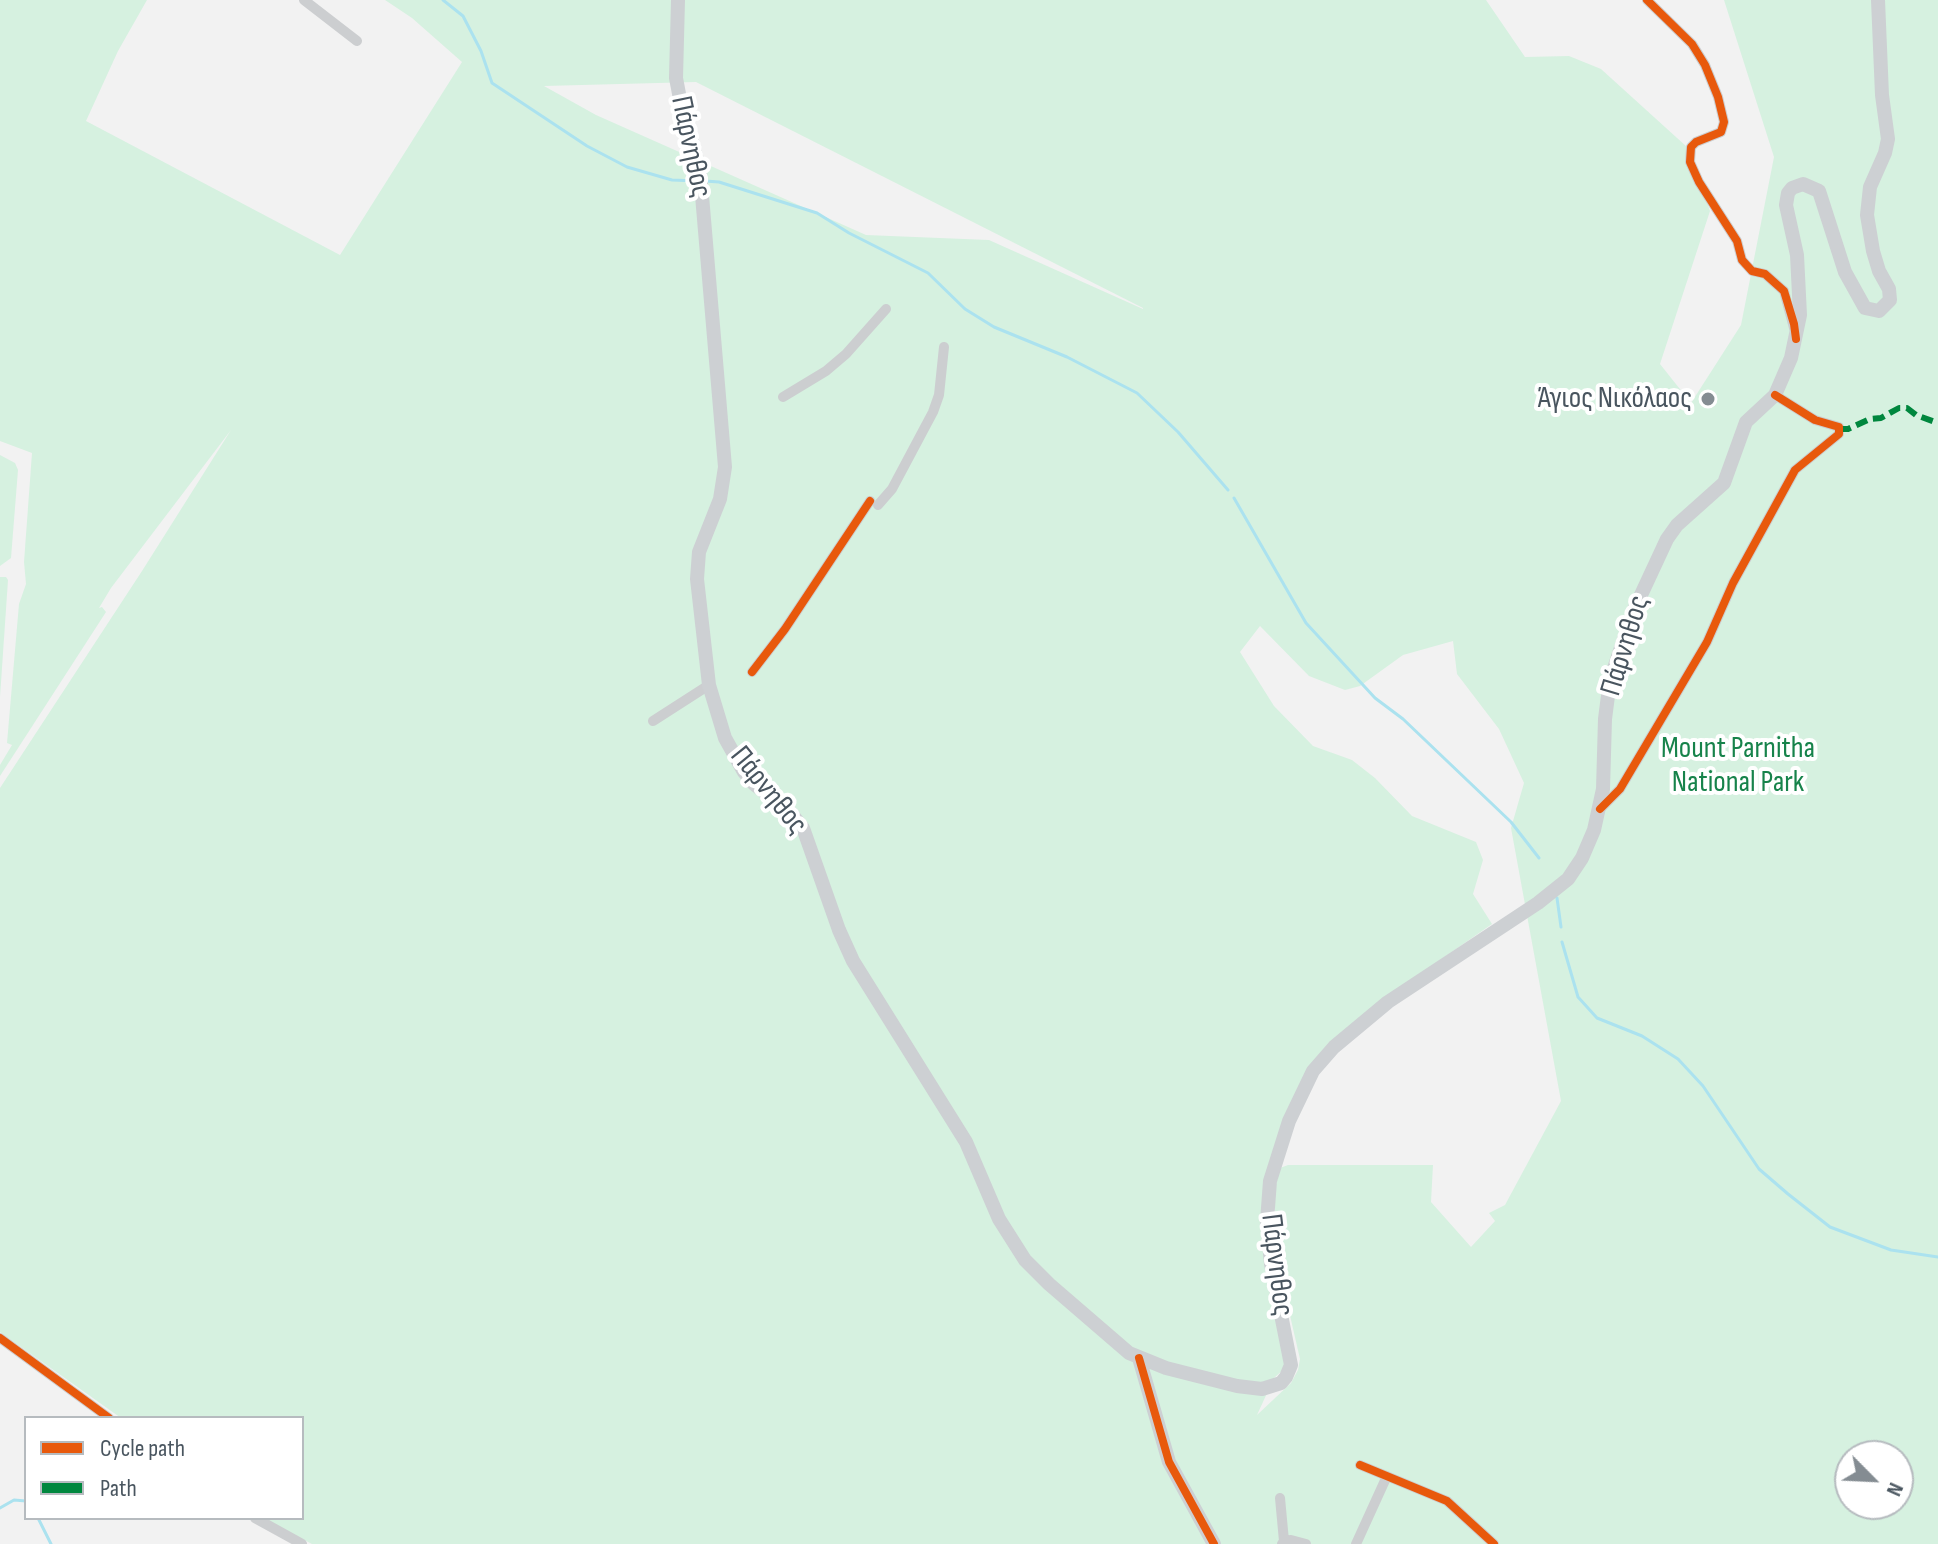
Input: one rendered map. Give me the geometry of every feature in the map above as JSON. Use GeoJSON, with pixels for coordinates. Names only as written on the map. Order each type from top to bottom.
{"type":"FeatureCollection","features":[{"type":"Feature","properties":{"kind":"main road","name":"Πάρνηθος"},"geometry":{"type":"LineString","coordinates":[[678,0],[676,78],[684,120],[700,172],[725,467],[723,490],[701,541],[697,562],[709,685],[725,738],[744,772],[760,791],[791,813],[807,836],[846,946],[966,1142],[1011,1240],[1049,1284],[1119,1346],[1166,1368],[1248,1388],[1269,1388],[1283,1381],[1290,1370],[1291,1359],[1271,1264],[1268,1195],[1283,1140],[1307,1083],[1321,1060],[1388,1002],[1538,903],[1568,879],[1589,845],[1603,789],[1608,691],[1634,610],[1667,539],[1677,525],[1724,483],[1746,422],[1775,395],[1796,339],[1800,285],[1786,205],[1788,193],[1797,185],[1809,184],[1819,191],[1845,272],[1861,304],[1874,312],[1884,309],[1890,300],[1889,289],[1873,251],[1867,215],[1870,187],[1888,139],[1882,95],[1878,0]]}},
{"type":"Feature","properties":{"kind":"main road"},"geometry":{"type":"LineString","coordinates":[[1139,1358],[1169,1462],[1214,1544]]}},
{"type":"Feature","properties":{"kind":"street"},"geometry":{"type":"LineString","coordinates":[[304,0],[357,41]]}},
{"type":"Feature","properties":{"kind":"street"},"geometry":{"type":"LineString","coordinates":[[1647,0],[1692,44],[1705,65],[1724,122],[1721,132],[1691,147],[1690,162],[1699,182],[1737,241],[1742,260],[1752,271],[1765,274],[1784,291],[1796,339]]}},
{"type":"Feature","properties":{"kind":"street"},"geometry":{"type":"LineString","coordinates":[[783,397],[814,379],[846,354],[886,309]]}},
{"type":"Feature","properties":{"kind":"street"},"geometry":{"type":"LineString","coordinates":[[752,672],[874,503],[892,489],[933,412],[939,395],[944,347]]}},
{"type":"Feature","properties":{"kind":"street"},"geometry":{"type":"LineString","coordinates":[[1600,809],[1620,789],[1707,642],[1733,583],[1795,470],[1839,434],[1839,427],[1815,420],[1775,395]]}},
{"type":"Feature","properties":{"kind":"street"},"geometry":{"type":"LineString","coordinates":[[653,721],[709,685]]}},
{"type":"Feature","properties":{"kind":"street"},"geometry":{"type":"LineString","coordinates":[[0,1338],[106,1416]]}},
{"type":"Feature","properties":{"kind":"street"},"geometry":{"type":"LineString","coordinates":[[1360,1465],[1447,1501],[1494,1544]]}},
{"type":"Feature","properties":{"kind":"street"},"geometry":{"type":"LineString","coordinates":[[1356,1544],[1387,1476]]}},
{"type":"Feature","properties":{"kind":"street"},"geometry":{"type":"LineString","coordinates":[[1280,1498],[1283,1542],[1306,1544]]}},
{"type":"Feature","properties":{"kind":"street"},"geometry":{"type":"LineString","coordinates":[[259,1520],[302,1544]]}},
{"type":"Feature","properties":{"kind":"green space","name":"Mount Parnitha National Park"},"geometry":{"type":"Polygon","coordinates":[[[0,0],[147,0],[118,51],[86,121],[340,255],[462,62],[412,18],[385,0],[1486,0],[1525,57],[1569,56],[1601,69],[1687,147],[1710,211],[1660,364],[1691,403],[1741,325],[1774,157],[1724,0],[1938,0],[1938,1544],[312,1544],[266,1520],[304,1520],[304,1416],[118,1416],[0,1332],[0,788],[231,430],[111,588],[99,608],[106,612],[0,776],[0,765],[12,745],[7,743],[19,604],[26,584],[24,562],[32,453],[0,441],[0,0]],[[696,82],[544,86],[596,115],[866,235],[989,240],[1143,309],[696,82]],[[1260,626],[1240,652],[1274,706],[1313,746],[1352,760],[1375,778],[1412,816],[1476,842],[1483,860],[1473,894],[1492,924],[1397,990],[1302,1086],[1264,1220],[1288,1359],[1284,1369],[1274,1378],[1257,1415],[1291,1383],[1300,1359],[1283,1285],[1275,1220],[1275,1189],[1280,1168],[1288,1165],[1433,1165],[1431,1202],[1471,1247],[1495,1221],[1489,1213],[1505,1205],[1561,1101],[1511,828],[1524,783],[1499,729],[1457,674],[1453,641],[1403,655],[1360,686],[1345,690],[1309,676],[1260,626]]]}},
{"type":"Feature","properties":{"kind":"green space"},"geometry":{"type":"Polygon","coordinates":[[[0,455],[15,463],[18,470],[11,558],[0,566],[0,455]]]}},
{"type":"Feature","properties":{"kind":"green space"},"geometry":{"type":"Polygon","coordinates":[[[0,577],[8,580],[0,697],[0,577]]]}},
{"type":"Feature","properties":{"kind":"waterway"},"geometry":{"type":"LineString","coordinates":[[443,0],[463,16],[481,51],[492,83],[587,146],[627,167],[672,180],[697,181]]}},
{"type":"Feature","properties":{"kind":"waterway"},"geometry":{"type":"LineString","coordinates":[[705,181],[719,182],[817,213],[928,273],[965,309],[994,327],[1067,357],[1137,393],[1178,432],[1228,490]]}},
{"type":"Feature","properties":{"kind":"waterway"},"geometry":{"type":"LineString","coordinates":[[1234,498],[1306,623],[1375,698],[1403,719],[1511,822],[1539,858]]}},
{"type":"Feature","properties":{"kind":"waterway"},"geometry":{"type":"LineString","coordinates":[[1557,898],[1561,927]]}},
{"type":"Feature","properties":{"kind":"waterway"},"geometry":{"type":"LineString","coordinates":[[1562,942],[1578,997],[1597,1018],[1642,1036],[1678,1059],[1703,1086],[1759,1169],[1788,1194],[1830,1227],[1891,1250],[1938,1257]]}},
{"type":"Feature","properties":{"kind":"waterway"},"geometry":{"type":"LineString","coordinates":[[0,1508],[14,1500],[24,1501]]}},
{"type":"Feature","properties":{"kind":"waterway"},"geometry":{"type":"LineString","coordinates":[[39,1520],[51,1544]]}},
{"type":"Feature","properties":{"kind":"marked path"},"geometry":{"type":"LineString","coordinates":[[1839,429],[1881,418],[1899,408],[1907,408],[1938,423]]}},
{"type":"Feature","properties":{"kind":"cycle path"},"geometry":{"type":"LineString","coordinates":[[1647,0],[1692,44],[1705,65],[1724,122],[1721,132],[1691,147],[1690,162],[1699,182],[1737,241],[1742,260],[1752,271],[1765,274],[1784,291],[1796,339]]}},
{"type":"Feature","properties":{"kind":"cycle path"},"geometry":{"type":"LineString","coordinates":[[1600,809],[1620,789],[1707,642],[1733,583],[1795,470],[1839,434],[1839,427],[1815,420],[1775,395]]}},
{"type":"Feature","properties":{"kind":"cycle path"},"geometry":{"type":"LineString","coordinates":[[752,672],[785,629],[870,501]]}},
{"type":"Feature","properties":{"kind":"cycle path"},"geometry":{"type":"LineString","coordinates":[[0,1338],[106,1416]]}},
{"type":"Feature","properties":{"kind":"cycle path"},"geometry":{"type":"LineString","coordinates":[[1139,1358],[1169,1462],[1214,1544]]}},
{"type":"Feature","properties":{"kind":"cycle path"},"geometry":{"type":"LineString","coordinates":[[1360,1465],[1447,1501],[1494,1544]]}},
{"type":"Feature","properties":{"kind":"place","name":"Άγιος Νικόλαος"},"geometry":{"type":"Point","coordinates":[1708,399]}}]}
